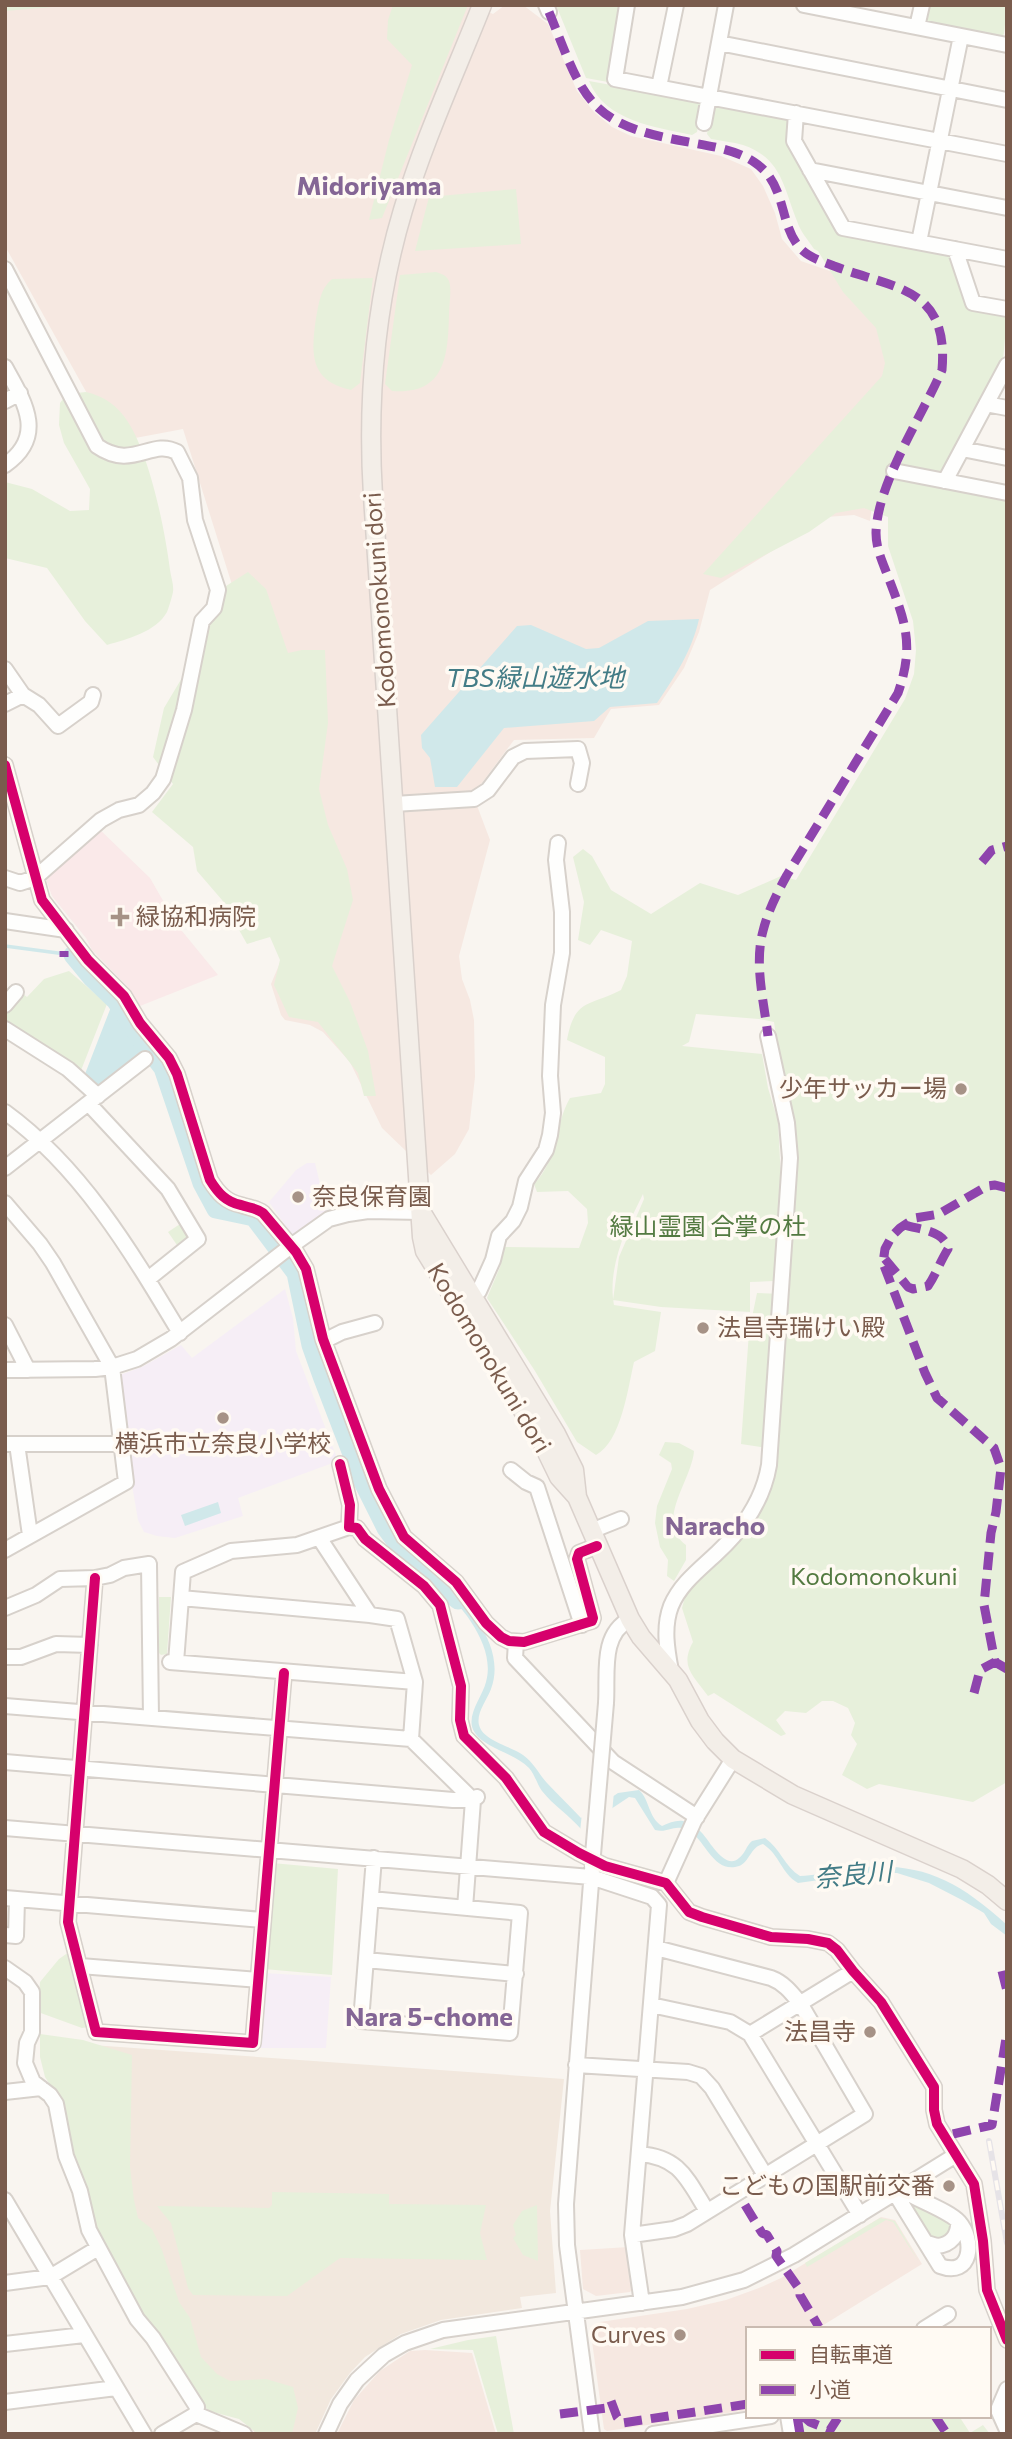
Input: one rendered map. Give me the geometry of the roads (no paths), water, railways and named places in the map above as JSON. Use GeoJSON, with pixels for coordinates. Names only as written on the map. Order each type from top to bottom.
{"type":"FeatureCollection","features":[{"type":"Feature","properties":{"kind":"main road","name":"Kodomonokuni dori"},"geometry":{"type":"LineString","coordinates":[[482,5],[403,209],[385,283],[374,356],[370,453],[425,1251],[466,1302],[559,1477],[577,1497],[630,1619],[641,1637],[683,1687],[708,1731],[733,1759],[793,1795],[962,1870],[988,1885],[1007,1901]]}},
{"type":"Feature","properties":{"kind":"street"},"geometry":{"type":"LineString","coordinates":[[627,5],[615,79],[1007,154]]}},
{"type":"Feature","properties":{"kind":"street"},"geometry":{"type":"LineString","coordinates":[[659,87],[676,5]]}},
{"type":"Feature","properties":{"kind":"street"},"geometry":{"type":"LineString","coordinates":[[704,123],[726,5]]}},
{"type":"Feature","properties":{"kind":"street"},"geometry":{"type":"LineString","coordinates":[[804,5],[1007,45]]}},
{"type":"Feature","properties":{"kind":"street"},"geometry":{"type":"LineString","coordinates":[[917,27],[922,5]]}},
{"type":"Feature","properties":{"kind":"street"},"geometry":{"type":"LineString","coordinates":[[919,242],[961,36]]}},
{"type":"Feature","properties":{"kind":"street"},"geometry":{"type":"LineString","coordinates":[[719,43],[1007,100]]}},
{"type":"Feature","properties":{"kind":"street"},"geometry":{"type":"LineString","coordinates":[[796,114],[794,141],[844,228],[1007,260]]}},
{"type":"Feature","properties":{"kind":"street"},"geometry":{"type":"LineString","coordinates":[[810,170],[1007,208]]}},
{"type":"Feature","properties":{"kind":"street"},"geometry":{"type":"LineString","coordinates":[[954,249],[973,303],[1007,309]]}},
{"type":"Feature","properties":{"kind":"street"},"geometry":{"type":"LineString","coordinates":[[5,269],[97,446],[109,454],[124,456],[164,447],[177,452],[190,478],[195,520],[218,590],[214,608],[202,621],[184,710],[163,779],[153,793],[139,805],[119,810],[101,820],[35,878],[20,883],[5,878]]}},
{"type":"Feature","properties":{"kind":"street"},"geometry":{"type":"LineString","coordinates":[[945,481],[1007,365]]}},
{"type":"Feature","properties":{"kind":"street"},"geometry":{"type":"LineString","coordinates":[[5,367],[28,414],[28,438],[20,451],[5,465]]}},
{"type":"Feature","properties":{"kind":"street"},"geometry":{"type":"LineString","coordinates":[[5,401],[20,393]]}},
{"type":"Feature","properties":{"kind":"street"},"geometry":{"type":"LineString","coordinates":[[986,404],[1007,408]]}},
{"type":"Feature","properties":{"kind":"street"},"geometry":{"type":"LineString","coordinates":[[962,449],[1007,457]]}},
{"type":"Feature","properties":{"kind":"street"},"geometry":{"type":"LineString","coordinates":[[894,471],[1007,493]]}},
{"type":"Feature","properties":{"kind":"street"},"geometry":{"type":"LineString","coordinates":[[5,669],[23,695],[39,705],[58,726],[91,702],[93,695]]}},
{"type":"Feature","properties":{"kind":"street"},"geometry":{"type":"LineString","coordinates":[[5,704],[23,695]]}},
{"type":"Feature","properties":{"kind":"street"},"geometry":{"type":"LineString","coordinates":[[394,804],[474,799],[488,790],[513,757],[525,751],[578,749],[582,763],[578,784]]}},
{"type":"Feature","properties":{"kind":"street"},"geometry":{"type":"LineString","coordinates":[[5,765],[42,900],[88,960],[124,996],[140,1023],[169,1058],[177,1074],[210,1180],[217,1191],[232,1209],[259,1209],[285,1251],[302,1260],[310,1278],[324,1341],[379,1489],[400,1530],[414,1547],[461,1588],[493,1630],[501,1637],[516,1642],[533,1640],[592,1621],[577,1555],[594,1538],[621,1519]]}},
{"type":"Feature","properties":{"kind":"street"},"geometry":{"type":"LineString","coordinates":[[466,1302],[479,1292],[493,1260],[499,1236],[513,1221],[520,1207],[526,1181],[546,1150],[551,1135],[553,1005],[562,953],[562,912],[556,860],[558,843]]}},
{"type":"Feature","properties":{"kind":"street"},"geometry":{"type":"LineString","coordinates":[[5,920],[66,930]]}},
{"type":"Feature","properties":{"kind":"street"},"geometry":{"type":"LineString","coordinates":[[5,1005],[16,992]]}},
{"type":"Feature","properties":{"kind":"street"},"geometry":{"type":"LineString","coordinates":[[5,1029],[68,1069],[167,1189],[198,1239],[148,1279]]}},
{"type":"Feature","properties":{"kind":"street"},"geometry":{"type":"LineString","coordinates":[[671,1672],[666,1634],[671,1606],[684,1585],[737,1533],[750,1515],[759,1499],[769,1465],[790,1158],[787,1123],[768,1036]]}},
{"type":"Feature","properties":{"kind":"street"},"geometry":{"type":"LineString","coordinates":[[5,1168],[145,1059]]}},
{"type":"Feature","properties":{"kind":"street"},"geometry":{"type":"LineString","coordinates":[[5,1112],[69,1171],[94,1202],[148,1279],[180,1333]]}},
{"type":"Feature","properties":{"kind":"street"},"geometry":{"type":"LineString","coordinates":[[5,1203],[53,1264],[112,1367],[126,1482],[5,1550]]}},
{"type":"Feature","properties":{"kind":"street"},"geometry":{"type":"LineString","coordinates":[[5,1370],[112,1367],[137,1359],[180,1333],[323,1223],[335,1217],[368,1211],[422,1212]]}},
{"type":"Feature","properties":{"kind":"street"},"geometry":{"type":"LineString","coordinates":[[5,1325],[29,1370]]}},
{"type":"Feature","properties":{"kind":"street"},"geometry":{"type":"LineString","coordinates":[[324,1341],[342,1332],[368,1328]]}},
{"type":"Feature","properties":{"kind":"street"},"geometry":{"type":"LineString","coordinates":[[30,1535],[11,1444],[121,1444]]}},
{"type":"Feature","properties":{"kind":"street"},"geometry":{"type":"LineString","coordinates":[[340,1464],[350,1505],[349,1527]]}},
{"type":"Feature","properties":{"kind":"street"},"geometry":{"type":"LineString","coordinates":[[511,1470],[537,1487],[582,1625]]}},
{"type":"Feature","properties":{"kind":"street"},"geometry":{"type":"LineString","coordinates":[[150,1718],[181,1598],[183,1572],[231,1551],[297,1545],[349,1527],[357,1528],[365,1539],[410,1566],[440,1605],[461,1686],[461,1728],[464,1737],[506,1778],[544,1832],[605,1866],[666,1883],[689,1912],[771,1937],[828,1943],[881,2002],[934,2087],[937,2124],[949,2135],[956,2155],[974,2184],[983,2241],[986,2290],[1007,2340]]}},
{"type":"Feature","properties":{"kind":"street"},"geometry":{"type":"LineString","coordinates":[[320,1539],[370,1615]]}},
{"type":"Feature","properties":{"kind":"street"},"geometry":{"type":"LineString","coordinates":[[5,1608],[36,1595],[60,1579],[95,1578],[124,1568],[149,1564],[164,1662]]}},
{"type":"Feature","properties":{"kind":"street"},"geometry":{"type":"LineString","coordinates":[[95,1578],[68,1922],[96,2032],[253,2043],[284,1672]]}},
{"type":"Feature","properties":{"kind":"street"},"geometry":{"type":"LineString","coordinates":[[181,1598],[397,1619],[415,1682],[411,1739]]}},
{"type":"Feature","properties":{"kind":"street"},"geometry":{"type":"LineString","coordinates":[[592,2434],[567,2245],[566,2204],[606,1703],[608,1648],[619,1626],[630,1619]]}},
{"type":"Feature","properties":{"kind":"street"},"geometry":{"type":"LineString","coordinates":[[516,1642],[515,1658],[613,1762],[693,1824]]}},
{"type":"Feature","properties":{"kind":"street"},"geometry":{"type":"LineString","coordinates":[[5,1657],[21,1657],[56,1644],[90,1645]]}},
{"type":"Feature","properties":{"kind":"street"},"geometry":{"type":"LineString","coordinates":[[164,1662],[415,1682]]}},
{"type":"Feature","properties":{"kind":"street"},"geometry":{"type":"LineString","coordinates":[[5,1706],[411,1739],[476,1798]]}},
{"type":"Feature","properties":{"kind":"street"},"geometry":{"type":"LineString","coordinates":[[666,1883],[693,1824],[733,1759]]}},
{"type":"Feature","properties":{"kind":"street"},"geometry":{"type":"LineString","coordinates":[[5,1762],[274,1785],[476,1798]]}},
{"type":"Feature","properties":{"kind":"street"},"geometry":{"type":"LineString","coordinates":[[465,1908],[476,1798]]}},
{"type":"Feature","properties":{"kind":"street"},"geometry":{"type":"LineString","coordinates":[[5,1828],[469,1867],[592,1871],[652,1897],[659,1905],[632,2235],[642,2303]]}},
{"type":"Feature","properties":{"kind":"street"},"geometry":{"type":"LineString","coordinates":[[371,1899],[520,1913],[510,2033],[361,2021],[374,1858]]}},
{"type":"Feature","properties":{"kind":"street"},"geometry":{"type":"LineString","coordinates":[[5,1935],[16,1936],[11,1899],[263,1920]]}},
{"type":"Feature","properties":{"kind":"street"},"geometry":{"type":"LineString","coordinates":[[632,2235],[674,2228],[707,2211],[865,2114],[800,2003],[788,1988],[779,1981],[656,1948]]}},
{"type":"Feature","properties":{"kind":"street"},"geometry":{"type":"LineString","coordinates":[[366,1960],[516,1974]]}},
{"type":"Feature","properties":{"kind":"street"},"geometry":{"type":"LineString","coordinates":[[80,1966],[258,1980]]}},
{"type":"Feature","properties":{"kind":"street"},"geometry":{"type":"LineString","coordinates":[[5,1968],[25,1982],[32,1992],[32,2032],[27,2043],[25,2063],[33,2082],[50,2095],[56,2104],[66,2156],[80,2191],[89,2230],[138,2319],[197,2407],[196,2414]]}},
{"type":"Feature","properties":{"kind":"street"},"geometry":{"type":"LineString","coordinates":[[750,2034],[853,1971]]}},
{"type":"Feature","properties":{"kind":"street"},"geometry":{"type":"LineString","coordinates":[[651,2006],[730,2022],[750,2034],[860,2215]]}},
{"type":"Feature","properties":{"kind":"street"},"geometry":{"type":"LineString","coordinates":[[576,2065],[688,2072],[701,2076],[712,2088],[765,2175]]}},
{"type":"Feature","properties":{"kind":"street"},"geometry":{"type":"LineString","coordinates":[[5,2092],[41,2088]]}},
{"type":"Feature","properties":{"kind":"street"},"geometry":{"type":"LineString","coordinates":[[639,2154],[655,2155],[676,2165],[707,2211]]}},
{"type":"Feature","properties":{"kind":"street"},"geometry":{"type":"LineString","coordinates":[[326,2434],[340,2404],[357,2380],[384,2355],[405,2343],[443,2330],[642,2303],[702,2293],[744,2280],[774,2267],[956,2155]]}},
{"type":"Feature","properties":{"kind":"street"},"geometry":{"type":"LineString","coordinates":[[898,2191],[958,2221],[968,2235],[969,2252],[961,2265],[954,2269],[940,2266],[898,2191]]}},
{"type":"Feature","properties":{"kind":"street"},"geometry":{"type":"LineString","coordinates":[[5,2200],[11,2221],[50,2277],[144,2434]]}},
{"type":"Feature","properties":{"kind":"street"},"geometry":{"type":"LineString","coordinates":[[927,2243],[937,2246],[950,2241],[958,2232],[958,2221]]}},
{"type":"Feature","properties":{"kind":"street"},"geometry":{"type":"LineString","coordinates":[[5,2283],[50,2277],[98,2248]]}},
{"type":"Feature","properties":{"kind":"street"},"geometry":{"type":"LineString","coordinates":[[929,2327],[947,2320]]}},
{"type":"Feature","properties":{"kind":"street"},"geometry":{"type":"LineString","coordinates":[[5,2344],[84,2335]]}},
{"type":"Feature","properties":{"kind":"street"},"geometry":{"type":"LineString","coordinates":[[5,2402],[116,2388]]}},
{"type":"Feature","properties":{"kind":"street"},"geometry":{"type":"LineString","coordinates":[[998,2410],[1007,2389]]}},
{"type":"Feature","properties":{"kind":"street"},"geometry":{"type":"LineString","coordinates":[[991,2394],[1007,2430]]}},
{"type":"Feature","properties":{"kind":"street"},"geometry":{"type":"LineString","coordinates":[[162,2434],[196,2414]]}},
{"type":"Feature","properties":{"kind":"street"},"geometry":{"type":"LineString","coordinates":[[196,2414],[244,2434]]}},
{"type":"Feature","properties":{"kind":"street"},"geometry":{"type":"LineString","coordinates":[[660,2433],[724,2429],[764,2418]]}},
{"type":"Feature","properties":{"kind":"water","name":"TBS緑山遊水地"},"geometry":{"type":"Polygon","coordinates":[[[699,619],[687,653],[657,703],[610,707],[594,721],[504,728],[457,787],[435,787],[430,758],[422,748],[421,735],[517,626],[531,625],[586,649],[599,648],[648,621],[699,619]]]}},
{"type":"Feature","properties":{"kind":"water"},"geometry":{"type":"Polygon","coordinates":[[[111,1007],[141,1053],[101,1087],[85,1074],[111,1007]]]}},
{"type":"Feature","properties":{"kind":"water"},"geometry":{"type":"Polygon","coordinates":[[[218,1502],[221,1513],[185,1526],[181,1515],[218,1502]]]}},
{"type":"Feature","properties":{"kind":"water"},"geometry":{"type":"Polygon","coordinates":[[[443,1582],[474,1616],[490,1644],[494,1659],[491,1689],[478,1720],[482,1731],[527,1758],[581,1818],[618,1793],[639,1790],[654,1818],[662,1826],[678,1821],[691,1824],[728,1861],[734,1861],[741,1856],[752,1841],[765,1838],[800,1876],[864,1867],[910,1869],[930,1874],[968,1893],[987,1908],[1007,1925],[1007,1936],[991,1924],[984,1913],[962,1900],[929,1883],[897,1873],[869,1873],[798,1883],[763,1844],[755,1848],[743,1864],[724,1866],[717,1862],[692,1833],[681,1828],[655,1830],[635,1798],[629,1797],[581,1829],[542,1791],[529,1768],[516,1758],[486,1743],[475,1733],[472,1721],[486,1682],[486,1655],[467,1616],[439,1585],[443,1582]]]}},
{"type":"Feature","properties":{"kind":"waterway","name":"奈良川"},"geometry":{"type":"LineString","coordinates":[[5,946],[73,955]]}},
{"type":"Feature","properties":{"kind":"waterway","name":"奈良川"},"geometry":{"type":"LineString","coordinates":[[73,955],[116,1001],[163,1068],[202,1183],[216,1209],[254,1217],[296,1273],[311,1345],[362,1480],[386,1528],[406,1555],[458,1600]]}},
{"type":"Feature","properties":{"kind":"railway"},"geometry":{"type":"LineString","coordinates":[[989,2141],[1007,2243]]}},
{"type":"Feature","properties":{"kind":"place","name":"緑協和病院"},"geometry":{"type":"Point","coordinates":[120,917]}},
{"type":"Feature","properties":{"kind":"place","name":"少年サッカー場"},"geometry":{"type":"Point","coordinates":[961,1089]}},
{"type":"Feature","properties":{"kind":"place","name":"奈良保育園"},"geometry":{"type":"Point","coordinates":[298,1197]}},
{"type":"Feature","properties":{"kind":"place","name":"法昌寺瑞けい殿"},"geometry":{"type":"Point","coordinates":[703,1328]}},
{"type":"Feature","properties":{"kind":"place","name":"横浜市立奈良小学校"},"geometry":{"type":"Point","coordinates":[223,1418]}},
{"type":"Feature","properties":{"kind":"place","name":"法昌寺"},"geometry":{"type":"Point","coordinates":[870,2032]}},
{"type":"Feature","properties":{"kind":"place","name":"こどもの国駅前交番"},"geometry":{"type":"Point","coordinates":[949,2186]}},
{"type":"Feature","properties":{"kind":"place","name":"Curves"},"geometry":{"type":"Point","coordinates":[680,2335]}},
{"type":"Feature","properties":{"kind":"district","name":"Midoriyama"},"geometry":{"type":"Point","coordinates":[369,186]}},
{"type":"Feature","properties":{"kind":"district","name":"Naracho"},"geometry":{"type":"Point","coordinates":[715,1526]}},
{"type":"Feature","properties":{"kind":"district","name":"Nara 5-chome"},"geometry":{"type":"Point","coordinates":[429,2017]}},
{"type":"Feature","properties":{"kind":"park label","name":"緑山霊園 合掌の杜"},"geometry":{"type":"Point","coordinates":[708,1227]}},
{"type":"Feature","properties":{"kind":"park label","name":"Kodomonokuni"},"geometry":{"type":"Point","coordinates":[874,1577]}}]}
